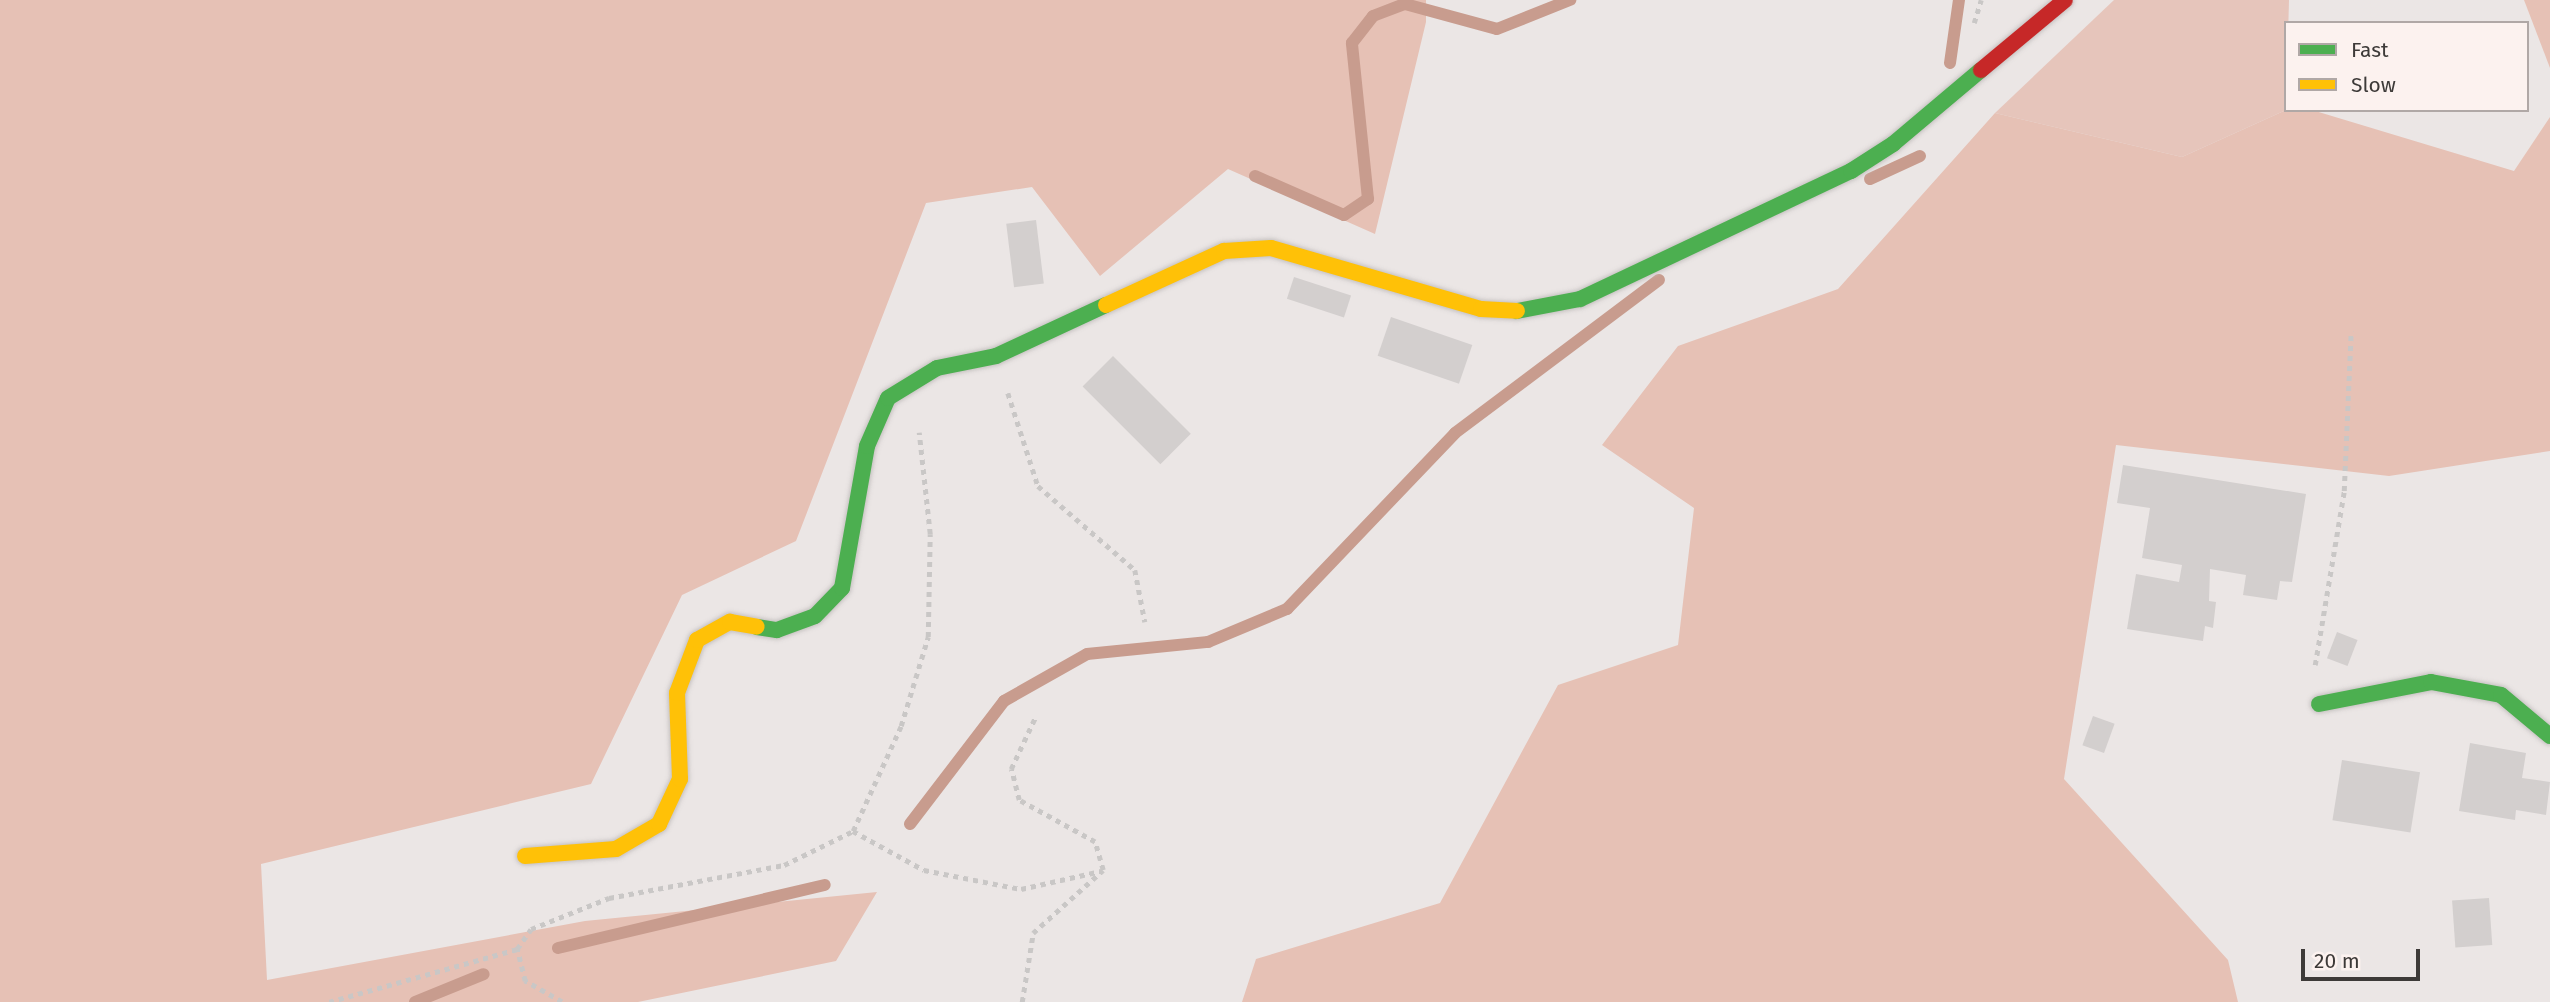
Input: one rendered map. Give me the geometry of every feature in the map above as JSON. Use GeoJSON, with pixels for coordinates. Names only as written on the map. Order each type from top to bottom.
{"type":"FeatureCollection","features":[{"type":"Feature","properties":{"kind":"street"},"geometry":{"type":"LineString","coordinates":[[525,856],[616,849],[659,824],[680,779],[677,694],[697,640],[730,622],[777,629],[815,616],[842,588],[867,446],[888,398],[937,368],[996,356],[1224,251],[1271,248],[1372,273],[1481,309],[1532,312],[1580,299],[1681,247],[1851,171],[1913,128],[2065,0]]}},
{"type":"Feature","properties":{"kind":"street"},"geometry":{"type":"LineString","coordinates":[[2319,704],[2431,682],[2501,695],[2550,736]]}},
{"type":"Feature","properties":{"kind":"path"},"geometry":{"type":"LineString","coordinates":[[2319,704],[2314,669],[2344,491],[2351,331]]}},
{"type":"Feature","properties":{"kind":"path"},"geometry":{"type":"LineString","coordinates":[[996,356],[1038,486],[1135,570],[1144,622]]}},
{"type":"Feature","properties":{"kind":"path"},"geometry":{"type":"LineString","coordinates":[[328,1002],[517,949],[531,929],[609,898],[784,865],[853,831],[901,726],[928,637],[930,534],[918,437],[921,425]]}},
{"type":"Feature","properties":{"kind":"path"},"geometry":{"type":"LineString","coordinates":[[1035,718],[1011,769],[1019,800],[1095,842],[1104,870]]}},
{"type":"Feature","properties":{"kind":"path"},"geometry":{"type":"LineString","coordinates":[[853,831],[924,870],[1021,889],[1104,870]]}},
{"type":"Feature","properties":{"kind":"path"},"geometry":{"type":"LineString","coordinates":[[1022,1002],[1033,933],[1104,870]]}},
{"type":"Feature","properties":{"kind":"path"},"geometry":{"type":"LineString","coordinates":[[517,949],[525,982],[562,1002]]}},
{"type":"Feature","properties":{"kind":"shaded area"},"geometry":{"type":"Polygon","coordinates":[[[0,0],[1426,0],[1426,22],[1375,234],[1228,169],[1100,276],[1032,187],[926,203],[796,541],[682,595],[591,784],[261,864],[267,980],[585,921],[877,892],[836,961],[638,1002],[0,1002],[0,0]]]}},
{"type":"Feature","properties":{"kind":"shaded area"},"geometry":{"type":"Polygon","coordinates":[[[2114,0],[2289,0],[2288,21],[2284,21],[2284,111],[2182,157],[1995,113],[2114,0]]]}},
{"type":"Feature","properties":{"kind":"shaded area"},"geometry":{"type":"Polygon","coordinates":[[[2524,0],[2550,0],[2550,68],[2524,0]]]}},
{"type":"Feature","properties":{"kind":"shaded area"},"geometry":{"type":"Polygon","coordinates":[[[2284,111],[2319,112],[2514,171],[2550,117],[2550,451],[2389,476],[2116,445],[2064,779],[2228,960],[2238,1002],[1242,1002],[1256,959],[1440,903],[1558,685],[1678,645],[1694,508],[1602,445],[1678,346],[1838,289],[1995,113],[2182,157],[2284,111]]]}},
{"type":"Feature","properties":{"kind":"building"},"geometry":{"type":"Polygon","coordinates":[[[1036,220],[1044,284],[1014,287],[1006,224],[1036,220]]]}},
{"type":"Feature","properties":{"kind":"building"},"geometry":{"type":"Polygon","coordinates":[[[1294,277],[1351,296],[1344,317],[1287,299],[1294,277]]]}},
{"type":"Feature","properties":{"kind":"building"},"geometry":{"type":"Polygon","coordinates":[[[1391,317],[1472,345],[1459,384],[1378,356],[1391,317]]]}},
{"type":"Feature","properties":{"kind":"building"},"geometry":{"type":"Polygon","coordinates":[[[1113,356],[1191,434],[1160,464],[1083,386],[1113,356]]]}},
{"type":"Feature","properties":{"kind":"building"},"geometry":{"type":"Polygon","coordinates":[[[2123,465],[2306,494],[2292,582],[2280,581],[2277,600],[2243,595],[2246,575],[2210,569],[2209,601],[2216,602],[2213,628],[2205,626],[2203,641],[2127,629],[2136,574],[2179,582],[2182,565],[2142,558],[2150,508],[2117,503],[2123,465]]]}},
{"type":"Feature","properties":{"kind":"building"},"geometry":{"type":"Polygon","coordinates":[[[2337,632],[2358,640],[2348,666],[2327,658],[2337,632]]]}},
{"type":"Feature","properties":{"kind":"building"},"geometry":{"type":"Polygon","coordinates":[[[2093,716],[2115,724],[2104,753],[2082,745],[2093,716]]]}},
{"type":"Feature","properties":{"kind":"building"},"geometry":{"type":"Polygon","coordinates":[[[2470,743],[2526,753],[2522,778],[2550,782],[2546,815],[2516,810],[2515,820],[2459,811],[2470,743]]]}},
{"type":"Feature","properties":{"kind":"building"},"geometry":{"type":"Polygon","coordinates":[[[2342,760],[2420,772],[2410,833],[2332,820],[2342,760]]]}},
{"type":"Feature","properties":{"kind":"building"},"geometry":{"type":"Polygon","coordinates":[[[2489,898],[2492,945],[2455,947],[2452,901],[2489,898]]]}},
{"type":"Feature","properties":{"kind":"waterway"},"geometry":{"type":"LineString","coordinates":[[1255,176],[1344,215],[1368,199],[1352,43],[1373,16],[1405,4],[1497,29],[1570,0]]}},
{"type":"Feature","properties":{"kind":"waterway"},"geometry":{"type":"LineString","coordinates":[[1950,63],[1959,0]]}},
{"type":"Feature","properties":{"kind":"waterway"},"geometry":{"type":"LineString","coordinates":[[1870,179],[1920,156]]}},
{"type":"Feature","properties":{"kind":"waterway"},"geometry":{"type":"LineString","coordinates":[[910,824],[1004,701],[1087,654],[1208,642],[1287,609],[1455,433],[1659,280]]}},
{"type":"Feature","properties":{"kind":"waterway"},"geometry":{"type":"LineString","coordinates":[[558,948],[825,885]]}},
{"type":"Feature","properties":{"kind":"waterway"},"geometry":{"type":"LineString","coordinates":[[415,1002],[484,974]]}},
{"type":"Feature","properties":{"kind":"traffic: fast"},"geometry":{"type":"LineString","coordinates":[[1517,311],[1580,299],[1851,171],[1893,144],[1981,70]]}},
{"type":"Feature","properties":{"kind":"traffic: fast"},"geometry":{"type":"LineString","coordinates":[[757,627],[777,630],[815,616],[842,588],[867,446],[888,398],[937,368],[996,356],[1106,305]]}},
{"type":"Feature","properties":{"kind":"traffic: fast"},"geometry":{"type":"LineString","coordinates":[[2319,704],[2431,682],[2501,695],[2550,736]]}},
{"type":"Feature","properties":{"kind":"traffic: slow"},"geometry":{"type":"LineString","coordinates":[[1106,305],[1224,251],[1271,248],[1481,309],[1517,311]]}},
{"type":"Feature","properties":{"kind":"traffic: slow"},"geometry":{"type":"LineString","coordinates":[[525,856],[616,849],[659,824],[680,779],[677,693],[697,640],[730,622],[757,627]]}},
{"type":"Feature","properties":{"kind":"traffic: jam"},"geometry":{"type":"LineString","coordinates":[[1981,70],[2065,0]]}}]}
